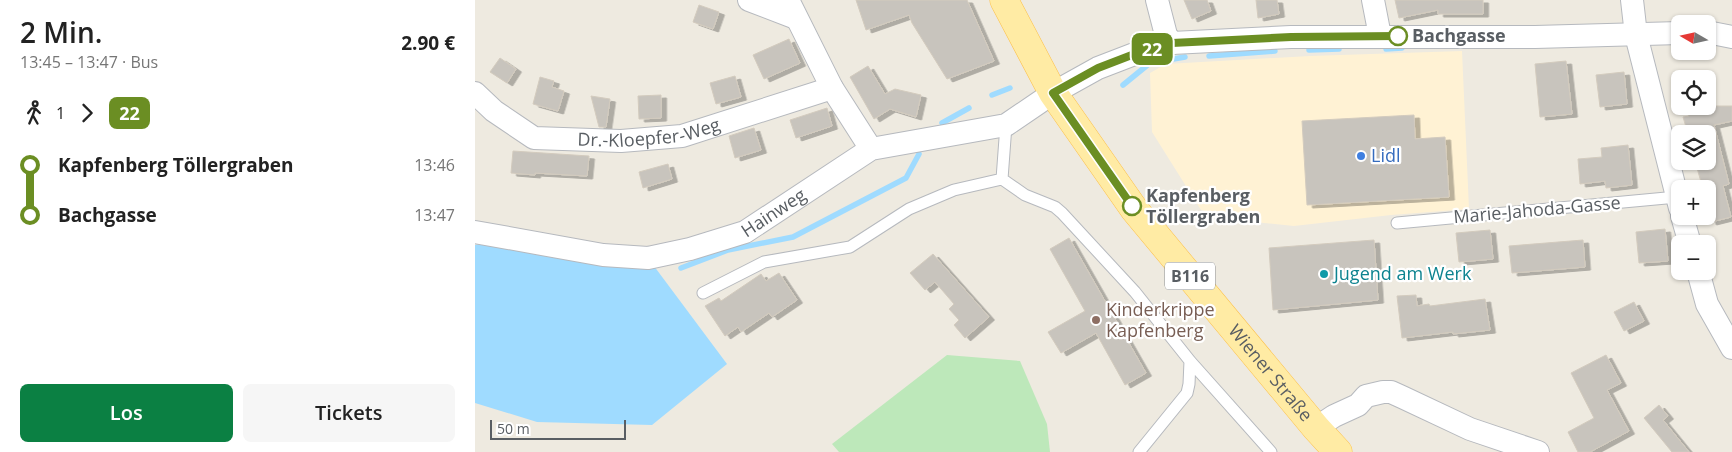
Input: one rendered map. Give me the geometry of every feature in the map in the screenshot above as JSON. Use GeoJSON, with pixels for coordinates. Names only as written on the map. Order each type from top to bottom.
{"type":"FeatureCollection","features":[{"type":"Feature","properties":{"kind":"main road","name":"Wiener Straße"},"geometry":{"type":"LineString","coordinates":[[1004,0],[1053,93],[1134,209],[1338,452]]}},
{"type":"Feature","properties":{"kind":"street"},"geometry":{"type":"LineString","coordinates":[[749,0],[792,9],[832,88],[871,149]]}},
{"type":"Feature","properties":{"kind":"street"},"geometry":{"type":"LineString","coordinates":[[1157,0],[1166,35],[1172,43]]}},
{"type":"Feature","properties":{"kind":"street"},"geometry":{"type":"LineString","coordinates":[[1373,0],[1379,36]]}},
{"type":"Feature","properties":{"kind":"street"},"geometry":{"type":"LineString","coordinates":[[1632,0],[1637,36],[1673,180]]}},
{"type":"Feature","properties":{"kind":"street"},"geometry":{"type":"LineString","coordinates":[[1053,93],[1098,68],[1137,53],[1172,43],[1291,37],[1535,37],[1637,36],[1671,34]]}},
{"type":"Feature","properties":{"kind":"street"},"geometry":{"type":"LineString","coordinates":[[1716,34],[1732,37]]}},
{"type":"Feature","properties":{"kind":"street","name":"Dr.-Kloepfer-Weg"},"geometry":{"type":"LineString","coordinates":[[475,93],[495,111],[534,138],[621,141],[682,136],[832,88]]}},
{"type":"Feature","properties":{"kind":"street","name":"Hainweg"},"geometry":{"type":"LineString","coordinates":[[475,232],[603,255],[649,258],[690,249],[745,232],[871,149],[1006,125],[1053,93]]}},
{"type":"Feature","properties":{"kind":"street"},"geometry":{"type":"LineString","coordinates":[[1700,280],[1707,304],[1732,348]]}},
{"type":"Feature","properties":{"kind":"street","name":"Wiener Straße"},"geometry":{"type":"LineString","coordinates":[[1316,428],[1334,416],[1357,405],[1367,396],[1391,392],[1470,429],[1538,452]]}},
{"type":"Feature","properties":{"kind":"lane"},"geometry":{"type":"LineString","coordinates":[[1002,179],[1006,125]]}},
{"type":"Feature","properties":{"kind":"lane"},"geometry":{"type":"LineString","coordinates":[[703,294],[764,262],[850,246],[909,209],[954,190],[1002,179],[1025,195],[1055,207],[1062,212],[1135,292],[1190,361],[1271,452]]}},
{"type":"Feature","properties":{"kind":"lane","name":"Marie-Jahoda-Gasse"},"geometry":{"type":"LineString","coordinates":[[1397,223],[1671,208]]}},
{"type":"Feature","properties":{"kind":"lane"},"geometry":{"type":"LineString","coordinates":[[1139,452],[1187,393],[1190,361]]}},
{"type":"Feature","properties":{"kind":"shaded area"},"geometry":{"type":"Polygon","coordinates":[[[1462,51],[1469,209],[1391,215],[1294,226],[1244,221],[1201,210],[1152,132],[1150,73],[1166,64],[1310,56],[1462,51]]]}},
{"type":"Feature","properties":{"kind":"green space"},"geometry":{"type":"Polygon","coordinates":[[[947,355],[1020,361],[1047,424],[1050,452],[839,452],[832,444],[947,355]]]}},
{"type":"Feature","properties":{"kind":"water"},"geometry":{"type":"Polygon","coordinates":[[[480,244],[627,267],[651,262],[727,364],[652,425],[537,422],[475,403],[475,245],[480,244]]]}},
{"type":"Feature","properties":{"kind":"building"},"geometry":{"type":"Polygon","coordinates":[[[856,0],[967,0],[994,61],[947,79],[912,23],[909,15],[866,30],[856,0]]]}},
{"type":"Feature","properties":{"kind":"building"},"geometry":{"type":"Polygon","coordinates":[[[1184,0],[1207,0],[1211,11],[1192,19],[1184,0]]]}},
{"type":"Feature","properties":{"kind":"building"},"geometry":{"type":"Polygon","coordinates":[[[1256,0],[1277,0],[1279,14],[1258,18],[1256,0]]]}},
{"type":"Feature","properties":{"kind":"building"},"geometry":{"type":"Polygon","coordinates":[[[1395,0],[1483,0],[1483,14],[1438,14],[1438,10],[1399,18],[1395,0]]]}},
{"type":"Feature","properties":{"kind":"building"},"geometry":{"type":"Polygon","coordinates":[[[699,5],[719,12],[713,29],[693,22],[699,5]]]}},
{"type":"Feature","properties":{"kind":"building"},"geometry":{"type":"Polygon","coordinates":[[[789,39],[800,63],[764,79],[753,55],[789,39]]]}},
{"type":"Feature","properties":{"kind":"building"},"geometry":{"type":"Polygon","coordinates":[[[500,58],[516,69],[507,83],[490,72],[500,58]]]}},
{"type":"Feature","properties":{"kind":"building"},"geometry":{"type":"Polygon","coordinates":[[[1566,61],[1572,114],[1540,117],[1535,64],[1566,61]]]}},
{"type":"Feature","properties":{"kind":"building"},"geometry":{"type":"Polygon","coordinates":[[[868,66],[885,94],[895,89],[921,95],[916,117],[890,109],[874,119],[850,77],[868,66]]]}},
{"type":"Feature","properties":{"kind":"building"},"geometry":{"type":"Polygon","coordinates":[[[1624,72],[1627,104],[1600,107],[1596,75],[1624,72]]]}},
{"type":"Feature","properties":{"kind":"building"},"geometry":{"type":"Polygon","coordinates":[[[735,76],[741,97],[716,104],[710,83],[735,76]]]}},
{"type":"Feature","properties":{"kind":"building"},"geometry":{"type":"Polygon","coordinates":[[[540,77],[554,81],[552,87],[564,91],[558,111],[533,104],[540,77]]]}},
{"type":"Feature","properties":{"kind":"building"},"geometry":{"type":"Polygon","coordinates":[[[661,95],[661,118],[639,119],[638,96],[661,95]]]}},
{"type":"Feature","properties":{"kind":"building"},"geometry":{"type":"Polygon","coordinates":[[[591,96],[610,99],[606,127],[599,127],[591,96]]]}},
{"type":"Feature","properties":{"kind":"building"},"geometry":{"type":"Polygon","coordinates":[[[1716,106],[1732,106],[1732,121],[1714,125],[1685,125],[1683,117],[1716,115],[1716,106]]]}},
{"type":"Feature","properties":{"kind":"building"},"geometry":{"type":"Polygon","coordinates":[[[827,108],[832,126],[796,138],[790,120],[827,108]]]}},
{"type":"Feature","properties":{"kind":"building"},"geometry":{"type":"Polygon","coordinates":[[[1414,115],[1415,139],[1445,137],[1449,197],[1307,205],[1302,121],[1414,115]]]}},
{"type":"Feature","properties":{"kind":"building"},"geometry":{"type":"Polygon","coordinates":[[[754,128],[761,150],[735,158],[729,136],[754,128]]]}},
{"type":"Feature","properties":{"kind":"building"},"geometry":{"type":"Polygon","coordinates":[[[1716,133],[1729,184],[1723,186],[1731,217],[1716,221],[1716,180],[1700,180],[1698,170],[1716,170],[1716,133]]]}},
{"type":"Feature","properties":{"kind":"building"},"geometry":{"type":"Polygon","coordinates":[[[1628,145],[1632,185],[1606,188],[1605,181],[1580,184],[1578,159],[1602,157],[1601,148],[1628,145]]]}},
{"type":"Feature","properties":{"kind":"building"},"geometry":{"type":"Polygon","coordinates":[[[513,151],[589,156],[587,176],[511,173],[513,151]]]}},
{"type":"Feature","properties":{"kind":"building"},"geometry":{"type":"Polygon","coordinates":[[[668,164],[672,179],[643,188],[639,172],[668,164]]]}},
{"type":"Feature","properties":{"kind":"building"},"geometry":{"type":"Polygon","coordinates":[[[1665,229],[1668,261],[1639,263],[1636,232],[1665,229]]]}},
{"type":"Feature","properties":{"kind":"building"},"geometry":{"type":"Polygon","coordinates":[[[1490,230],[1493,259],[1459,262],[1456,233],[1490,230]]]}},
{"type":"Feature","properties":{"kind":"building"},"geometry":{"type":"Polygon","coordinates":[[[1069,238],[1146,373],[1125,385],[1096,333],[1061,353],[1048,332],[1085,311],[1050,249],[1069,238]]]}},
{"type":"Feature","properties":{"kind":"building","name":"Jugend am Werk"},"geometry":{"type":"Polygon","coordinates":[[[1374,240],[1378,300],[1273,310],[1269,248],[1374,240]]]}},
{"type":"Feature","properties":{"kind":"building"},"geometry":{"type":"Polygon","coordinates":[[[1583,240],[1585,267],[1512,273],[1509,246],[1583,240]]]}},
{"type":"Feature","properties":{"kind":"building"},"geometry":{"type":"Polygon","coordinates":[[[933,254],[989,317],[965,338],[954,325],[959,320],[949,309],[954,304],[935,282],[925,290],[910,273],[933,254]]]}},
{"type":"Feature","properties":{"kind":"building"},"geometry":{"type":"Polygon","coordinates":[[[779,273],[797,300],[772,317],[769,313],[741,332],[738,327],[725,336],[705,306],[719,298],[721,301],[761,274],[766,281],[779,273]]]}},
{"type":"Feature","properties":{"kind":"building"},"geometry":{"type":"Polygon","coordinates":[[[1416,295],[1417,306],[1485,299],[1490,330],[1402,338],[1397,296],[1416,295]]]}},
{"type":"Feature","properties":{"kind":"building"},"geometry":{"type":"Polygon","coordinates":[[[1634,302],[1644,321],[1624,331],[1614,312],[1634,302]]]}},
{"type":"Feature","properties":{"kind":"building"},"geometry":{"type":"Polygon","coordinates":[[[1606,355],[1621,383],[1607,390],[1629,431],[1590,452],[1578,452],[1568,432],[1594,418],[1571,373],[1606,355]]]}},
{"type":"Feature","properties":{"kind":"building"},"geometry":{"type":"Polygon","coordinates":[[[1659,405],[1668,416],[1663,420],[1689,452],[1672,452],[1644,418],[1659,405]]]}},
{"type":"Feature","properties":{"kind":"waterway"},"geometry":{"type":"LineString","coordinates":[[1386,49],[1402,48]]}},
{"type":"Feature","properties":{"kind":"waterway"},"geometry":{"type":"LineString","coordinates":[[1309,50],[1339,49]]}},
{"type":"Feature","properties":{"kind":"waterway"},"geometry":{"type":"LineString","coordinates":[[1209,56],[1275,51]]}},
{"type":"Feature","properties":{"kind":"waterway"},"geometry":{"type":"LineString","coordinates":[[1123,85],[1150,63],[1185,57]]}},
{"type":"Feature","properties":{"kind":"waterway"},"geometry":{"type":"LineString","coordinates":[[992,95],[1010,88]]}},
{"type":"Feature","properties":{"kind":"waterway"},"geometry":{"type":"LineString","coordinates":[[942,123],[969,108]]}},
{"type":"Feature","properties":{"kind":"waterway"},"geometry":{"type":"LineString","coordinates":[[681,268],[728,250],[793,237],[906,178],[919,154]]}},
{"type":"Feature","properties":{"kind":"bus line","name":"22"},"geometry":{"type":"LineString","coordinates":[[1132,206],[1053,93],[1098,68],[1137,53],[1172,43],[1291,37],[1398,36]]}},
{"type":"Feature","properties":{"kind":"place","name":"Bachgasse"},"geometry":{"type":"Point","coordinates":[1398,36]}},
{"type":"Feature","properties":{"kind":"place","name":"Lidl"},"geometry":{"type":"Point","coordinates":[1361,156]}},
{"type":"Feature","properties":{"kind":"place","name":"Kapfenberg Töllergraben"},"geometry":{"type":"Point","coordinates":[1132,206]}},
{"type":"Feature","properties":{"kind":"place","name":"Jugend am Werk"},"geometry":{"type":"Point","coordinates":[1324,274]}},
{"type":"Feature","properties":{"kind":"place","name":"Kinderkrippe Kapfenberg"},"geometry":{"type":"Point","coordinates":[1096,320]}}]}
